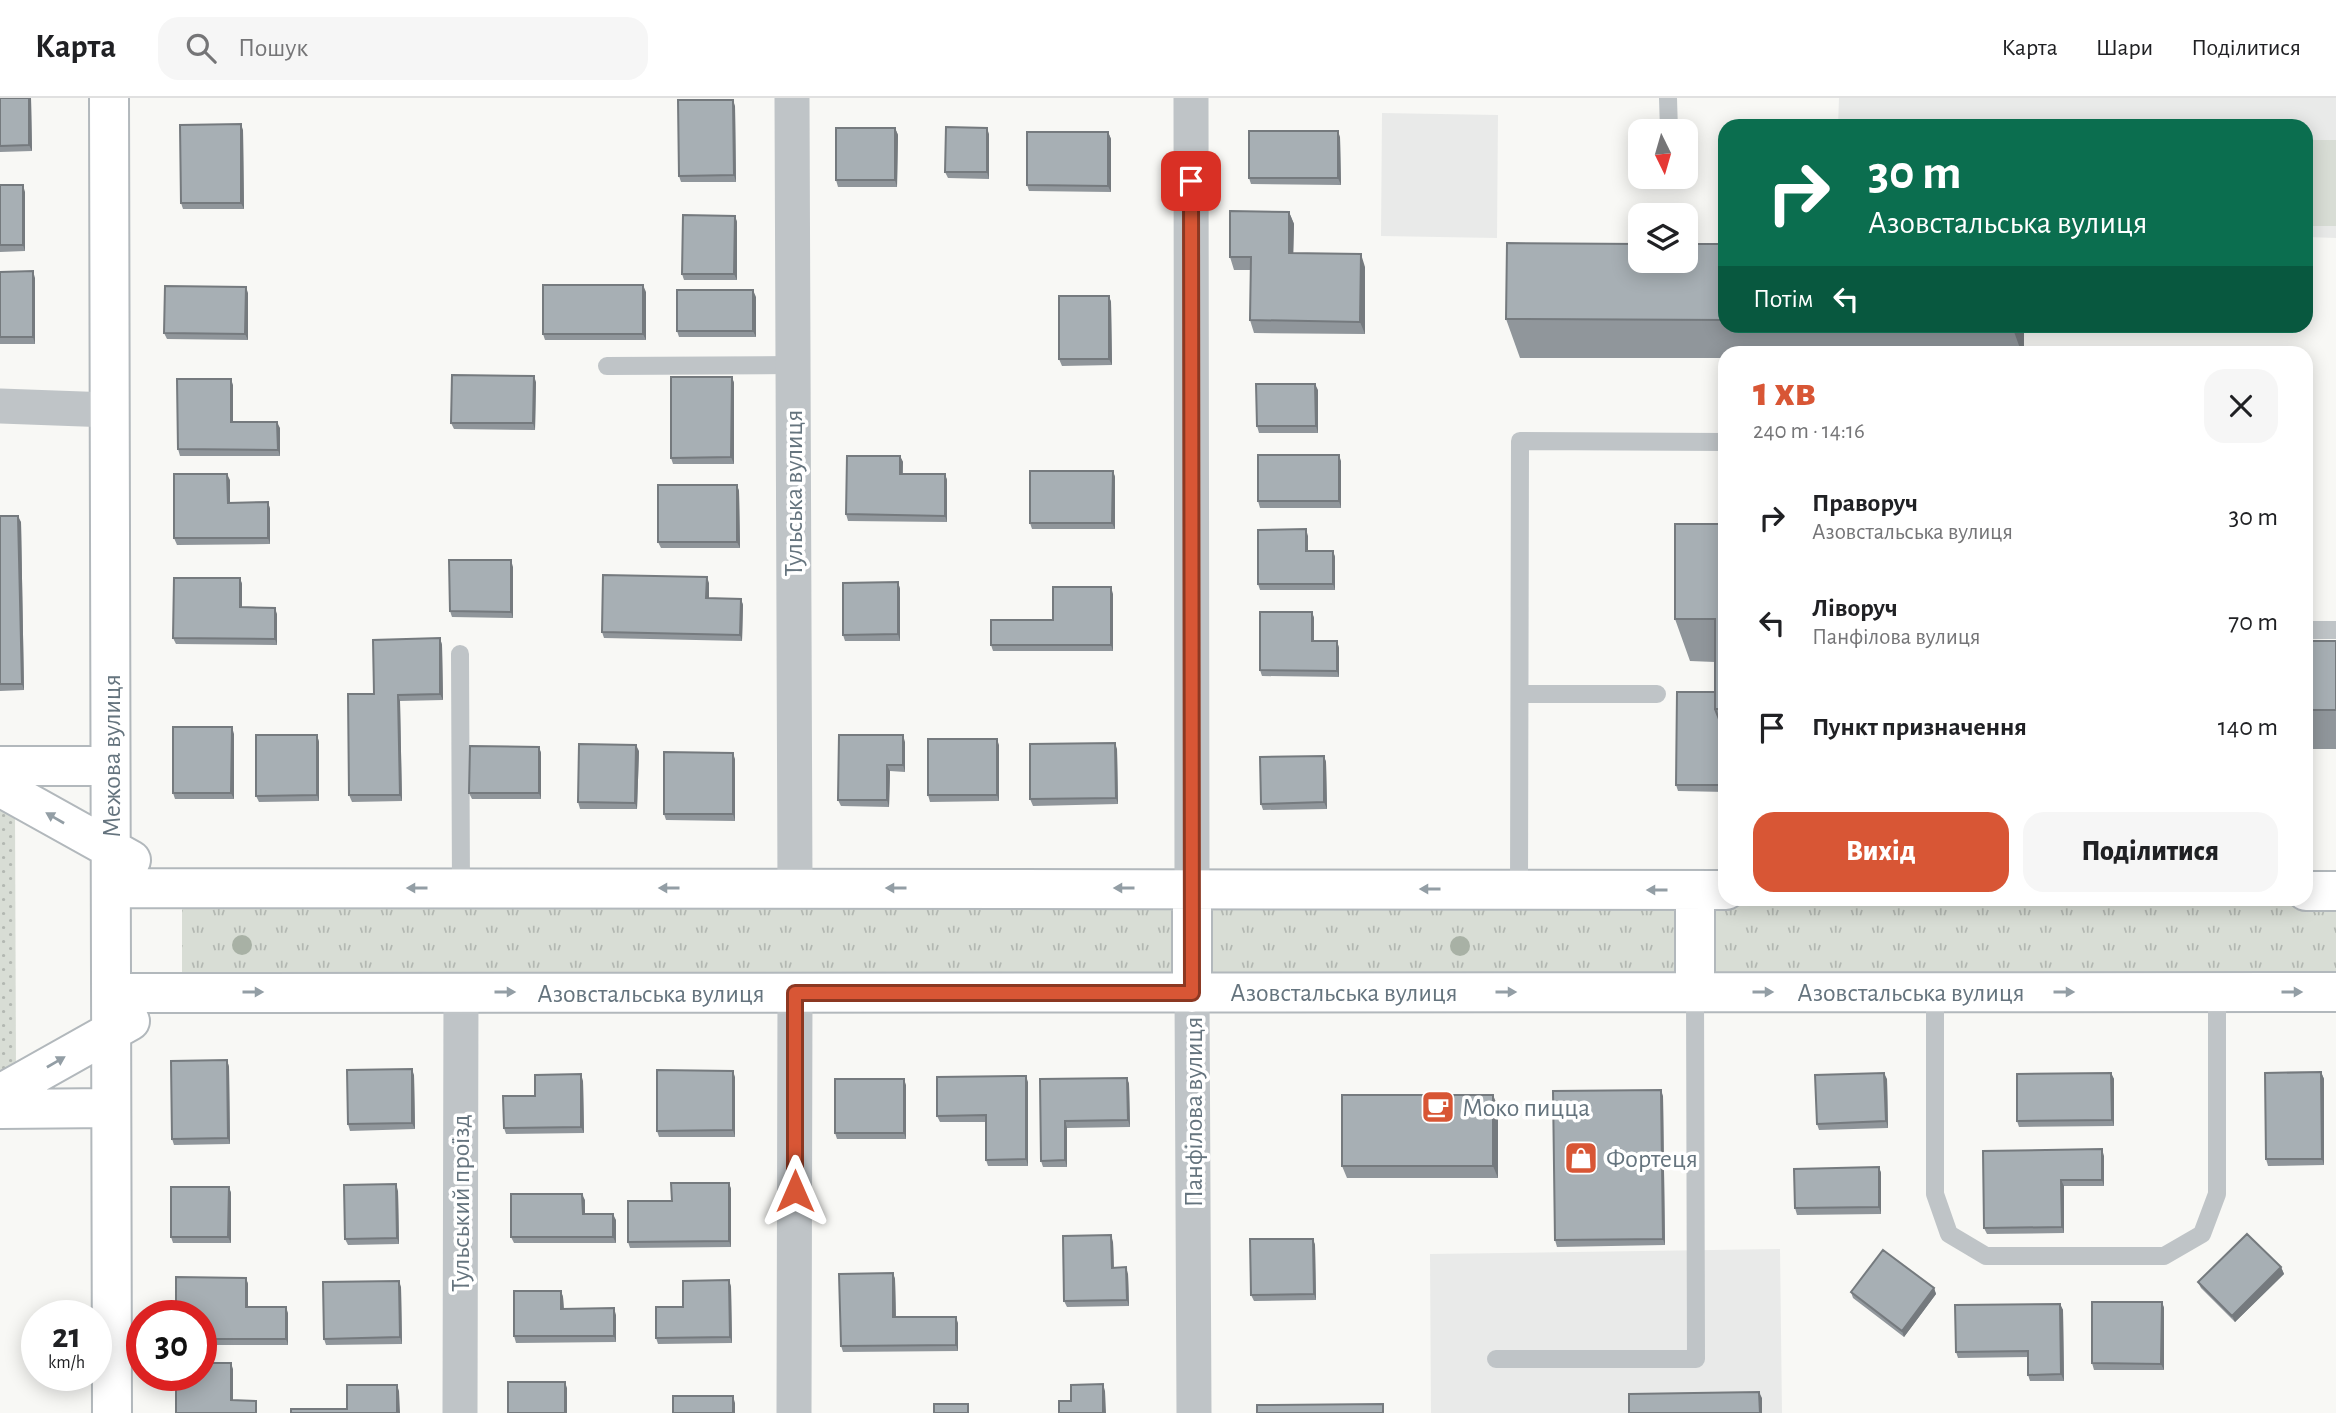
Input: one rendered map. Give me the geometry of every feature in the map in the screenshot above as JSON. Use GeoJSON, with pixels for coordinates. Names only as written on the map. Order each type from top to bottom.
{"type":"FeatureCollection","features":[{"type":"Feature","properties":{"kind":"street","name":"Межова вулиця"},"geometry":{"type":"LineString","coordinates":[[109,98],[112,1413]]}},
{"type":"Feature","properties":{"kind":"street","name":"Тульська вулиця"},"geometry":{"type":"LineString","coordinates":[[792,98],[795,887]]}},
{"type":"Feature","properties":{"kind":"street","name":"Панфілова вулиця"},"geometry":{"type":"LineString","coordinates":[[1191,98],[1194,1413]]}},
{"type":"Feature","properties":{"kind":"street"},"geometry":{"type":"LineString","coordinates":[[0,406],[110,410]]}},
{"type":"Feature","properties":{"kind":"street"},"geometry":{"type":"LineString","coordinates":[[0,766],[110,765]]}},
{"type":"Feature","properties":{"kind":"street"},"geometry":{"type":"LineString","coordinates":[[0,787],[111,850],[186,888]]}},
{"type":"Feature","properties":{"kind":"street"},"geometry":{"type":"LineString","coordinates":[[111,888],[1710,890],[1695,992]]}},
{"type":"Feature","properties":{"kind":"street"},"geometry":{"type":"LineString","coordinates":[[2313,891],[2336,891]]}},
{"type":"Feature","properties":{"kind":"street","name":"Тульський проїзд"},"geometry":{"type":"LineString","coordinates":[[460,992],[460,1413]]}},
{"type":"Feature","properties":{"kind":"street","name":"Азовстальська вулиця"},"geometry":{"type":"LineString","coordinates":[[111,993],[2336,992]]}},
{"type":"Feature","properties":{"kind":"street","name":"Азовстальська вулиця"},"geometry":{"type":"LineString","coordinates":[[0,1094],[111,1031],[185,993]]}},
{"type":"Feature","properties":{"kind":"street"},"geometry":{"type":"LineString","coordinates":[[794,1413],[795,993]]}},
{"type":"Feature","properties":{"kind":"street"},"geometry":{"type":"LineString","coordinates":[[0,1109],[111,1108]]}},
{"type":"Feature","properties":{"kind":"lane"},"geometry":{"type":"LineString","coordinates":[[1668,98],[1668,119]]}},
{"type":"Feature","properties":{"kind":"lane"},"geometry":{"type":"LineString","coordinates":[[607,366],[793,365]]}},
{"type":"Feature","properties":{"kind":"lane"},"geometry":{"type":"LineString","coordinates":[[1519,890],[1520,441],[1718,442]]}},
{"type":"Feature","properties":{"kind":"lane"},"geometry":{"type":"LineString","coordinates":[[2313,630],[2336,631]]}},
{"type":"Feature","properties":{"kind":"lane"},"geometry":{"type":"LineString","coordinates":[[460,654],[461,888]]}},
{"type":"Feature","properties":{"kind":"lane"},"geometry":{"type":"LineString","coordinates":[[1520,694],[1657,694]]}},
{"type":"Feature","properties":{"kind":"lane"},"geometry":{"type":"LineString","coordinates":[[1496,1359],[1696,1359],[1695,992]]}},
{"type":"Feature","properties":{"kind":"lane"},"geometry":{"type":"LineString","coordinates":[[1935,992],[1935,1194],[1950,1234],[1986,1256],[2164,1256],[2202,1234],[2217,1194],[2217,992]]}},
{"type":"Feature","properties":{"kind":"shaded area"},"geometry":{"type":"Polygon","coordinates":[[[1839,98],[2336,98],[2336,238],[2313,237],[2313,119],[1838,119],[1839,98]]]}},
{"type":"Feature","properties":{"kind":"shaded area"},"geometry":{"type":"Polygon","coordinates":[[[1382,113],[1498,115],[1497,238],[1381,236],[1382,113]]]}},
{"type":"Feature","properties":{"kind":"shaded area"},"geometry":{"type":"Polygon","coordinates":[[[1780,1249],[1782,1413],[1431,1413],[1430,1254],[1780,1249]]]}},
{"type":"Feature","properties":{"kind":"green space"},"geometry":{"type":"Polygon","coordinates":[[[2313,140],[2336,140],[2336,226],[2313,226],[2313,140]]]}},
{"type":"Feature","properties":{"kind":"green space"},"geometry":{"type":"Polygon","coordinates":[[[0,801],[15,809],[16,1072],[0,1082],[0,801]]]}},
{"type":"Feature","properties":{"kind":"green space"},"geometry":{"type":"Polygon","coordinates":[[[182,897],[1718,901],[1718,906],[2313,906],[2313,903],[2336,903],[2336,983],[182,980],[182,897]]]}},
{"type":"Feature","properties":{"kind":"building"},"geometry":{"type":"Polygon","coordinates":[[[0,98],[29,98],[29,145],[0,146],[0,98]]]}},
{"type":"Feature","properties":{"kind":"building"},"geometry":{"type":"Polygon","coordinates":[[[678,100],[733,100],[734,175],[679,176],[678,100]]]}},
{"type":"Feature","properties":{"kind":"building"},"geometry":{"type":"Polygon","coordinates":[[[241,124],[241,203],[181,203],[180,125],[241,124]]]}},
{"type":"Feature","properties":{"kind":"building"},"geometry":{"type":"Polygon","coordinates":[[[946,127],[987,128],[987,172],[945,172],[946,127]]]}},
{"type":"Feature","properties":{"kind":"building"},"geometry":{"type":"Polygon","coordinates":[[[836,128],[895,128],[895,180],[836,180],[836,128]]]}},
{"type":"Feature","properties":{"kind":"building"},"geometry":{"type":"Polygon","coordinates":[[[1249,131],[1338,131],[1338,178],[1249,178],[1249,131]]]}},
{"type":"Feature","properties":{"kind":"building"},"geometry":{"type":"Polygon","coordinates":[[[1027,132],[1108,132],[1108,186],[1027,185],[1027,132]]]}},
{"type":"Feature","properties":{"kind":"building"},"geometry":{"type":"Polygon","coordinates":[[[0,185],[23,185],[23,245],[0,245],[0,185]]]}},
{"type":"Feature","properties":{"kind":"building"},"geometry":{"type":"Polygon","coordinates":[[[1230,211],[1289,212],[1289,253],[1361,254],[1360,322],[1250,320],[1251,257],[1230,257],[1230,211]]]}},
{"type":"Feature","properties":{"kind":"building"},"geometry":{"type":"Polygon","coordinates":[[[683,215],[735,216],[734,274],[682,274],[683,215]]]}},
{"type":"Feature","properties":{"kind":"building"},"geometry":{"type":"Polygon","coordinates":[[[1507,243],[1628,244],[1628,273],[1698,273],[1698,244],[1718,244],[1718,320],[1506,319],[1507,243]]]}},
{"type":"Feature","properties":{"kind":"building"},"geometry":{"type":"Polygon","coordinates":[[[33,271],[33,337],[0,337],[0,272],[33,271]]]}},
{"type":"Feature","properties":{"kind":"building"},"geometry":{"type":"Polygon","coordinates":[[[543,285],[643,285],[643,334],[543,334],[543,285]]]}},
{"type":"Feature","properties":{"kind":"building"},"geometry":{"type":"Polygon","coordinates":[[[165,286],[246,287],[245,334],[164,333],[165,286]]]}},
{"type":"Feature","properties":{"kind":"building"},"geometry":{"type":"Polygon","coordinates":[[[677,290],[753,290],[753,331],[677,331],[677,290]]]}},
{"type":"Feature","properties":{"kind":"building"},"geometry":{"type":"Polygon","coordinates":[[[1059,296],[1109,296],[1109,359],[1059,359],[1059,296]]]}},
{"type":"Feature","properties":{"kind":"building"},"geometry":{"type":"Polygon","coordinates":[[[452,375],[534,376],[533,423],[451,423],[452,375]]]}},
{"type":"Feature","properties":{"kind":"building"},"geometry":{"type":"Polygon","coordinates":[[[671,377],[732,377],[731,457],[671,458],[671,377]]]}},
{"type":"Feature","properties":{"kind":"building"},"geometry":{"type":"Polygon","coordinates":[[[177,379],[231,379],[231,422],[277,422],[278,450],[178,449],[177,379]]]}},
{"type":"Feature","properties":{"kind":"building"},"geometry":{"type":"Polygon","coordinates":[[[1256,384],[1315,384],[1316,426],[1257,426],[1256,384]]]}},
{"type":"Feature","properties":{"kind":"building"},"geometry":{"type":"Polygon","coordinates":[[[1258,455],[1339,455],[1339,501],[1258,501],[1258,455]]]}},
{"type":"Feature","properties":{"kind":"building"},"geometry":{"type":"Polygon","coordinates":[[[847,456],[900,456],[900,474],[945,474],[945,516],[846,514],[847,456]]]}},
{"type":"Feature","properties":{"kind":"building"},"geometry":{"type":"Polygon","coordinates":[[[1030,471],[1113,471],[1112,523],[1030,523],[1030,471]]]}},
{"type":"Feature","properties":{"kind":"building"},"geometry":{"type":"Polygon","coordinates":[[[174,474],[227,474],[228,503],[268,502],[268,538],[174,538],[174,474]]]}},
{"type":"Feature","properties":{"kind":"building"},"geometry":{"type":"Polygon","coordinates":[[[658,485],[737,485],[737,542],[658,542],[658,485]]]}},
{"type":"Feature","properties":{"kind":"building"},"geometry":{"type":"Polygon","coordinates":[[[0,516],[18,516],[22,684],[0,684],[0,516]]]}},
{"type":"Feature","properties":{"kind":"building"},"geometry":{"type":"Polygon","coordinates":[[[1675,524],[1718,524],[1718,709],[1715,709],[1715,619],[1675,619],[1675,524]]]}},
{"type":"Feature","properties":{"kind":"building"},"geometry":{"type":"Polygon","coordinates":[[[1306,529],[1306,551],[1333,551],[1333,584],[1258,584],[1258,530],[1306,529]]]}},
{"type":"Feature","properties":{"kind":"building"},"geometry":{"type":"Polygon","coordinates":[[[449,560],[511,560],[511,612],[450,611],[449,560]]]}},
{"type":"Feature","properties":{"kind":"building"},"geometry":{"type":"Polygon","coordinates":[[[603,575],[707,577],[706,598],[741,599],[740,635],[602,632],[603,575]]]}},
{"type":"Feature","properties":{"kind":"building"},"geometry":{"type":"Polygon","coordinates":[[[174,578],[240,578],[240,607],[275,608],[275,639],[173,638],[174,578]]]}},
{"type":"Feature","properties":{"kind":"building"},"geometry":{"type":"Polygon","coordinates":[[[898,582],[898,634],[843,635],[843,583],[898,582]]]}},
{"type":"Feature","properties":{"kind":"building"},"geometry":{"type":"Polygon","coordinates":[[[1053,587],[1111,587],[1111,645],[991,645],[991,620],[1053,620],[1053,587]]]}},
{"type":"Feature","properties":{"kind":"building"},"geometry":{"type":"Polygon","coordinates":[[[1260,612],[1312,612],[1312,641],[1337,641],[1337,671],[1260,670],[1260,612]]]}},
{"type":"Feature","properties":{"kind":"building"},"geometry":{"type":"Polygon","coordinates":[[[440,638],[440,694],[398,695],[400,795],[349,795],[348,694],[374,694],[373,640],[440,638]]]}},
{"type":"Feature","properties":{"kind":"building"},"geometry":{"type":"Polygon","coordinates":[[[2313,641],[2336,641],[2336,710],[2313,710],[2313,641]]]}},
{"type":"Feature","properties":{"kind":"building"},"geometry":{"type":"Polygon","coordinates":[[[1677,692],[1715,692],[1718,717],[1718,785],[1676,785],[1677,692]]]}},
{"type":"Feature","properties":{"kind":"building"},"geometry":{"type":"Polygon","coordinates":[[[173,727],[232,727],[231,793],[173,793],[173,727]]]}},
{"type":"Feature","properties":{"kind":"building"},"geometry":{"type":"Polygon","coordinates":[[[256,735],[317,735],[317,795],[256,796],[256,735]]]}},
{"type":"Feature","properties":{"kind":"building"},"geometry":{"type":"Polygon","coordinates":[[[839,735],[903,735],[903,765],[887,765],[887,800],[838,800],[839,735]]]}},
{"type":"Feature","properties":{"kind":"building"},"geometry":{"type":"Polygon","coordinates":[[[928,739],[997,739],[997,795],[928,795],[928,739]]]}},
{"type":"Feature","properties":{"kind":"building"},"geometry":{"type":"Polygon","coordinates":[[[1115,743],[1116,798],[1030,799],[1030,744],[1115,743]]]}},
{"type":"Feature","properties":{"kind":"building"},"geometry":{"type":"Polygon","coordinates":[[[579,744],[636,745],[635,803],[578,802],[579,744]]]}},
{"type":"Feature","properties":{"kind":"building"},"geometry":{"type":"Polygon","coordinates":[[[470,746],[539,747],[539,793],[469,793],[470,746]]]}},
{"type":"Feature","properties":{"kind":"building"},"geometry":{"type":"Polygon","coordinates":[[[664,752],[733,753],[733,814],[664,814],[664,752]]]}},
{"type":"Feature","properties":{"kind":"building"},"geometry":{"type":"Polygon","coordinates":[[[1324,756],[1324,802],[1261,804],[1260,757],[1324,756]]]}},
{"type":"Feature","properties":{"kind":"building"},"geometry":{"type":"Polygon","coordinates":[[[227,1060],[228,1138],[172,1139],[171,1061],[227,1060]]]}},
{"type":"Feature","properties":{"kind":"building"},"geometry":{"type":"Polygon","coordinates":[[[412,1069],[412,1123],[348,1124],[347,1070],[412,1069]]]}},
{"type":"Feature","properties":{"kind":"building"},"geometry":{"type":"Polygon","coordinates":[[[657,1070],[733,1071],[733,1130],[657,1131],[657,1070]]]}},
{"type":"Feature","properties":{"kind":"building"},"geometry":{"type":"Polygon","coordinates":[[[2321,1072],[2322,1159],[2266,1159],[2265,1073],[2321,1072]]]}},
{"type":"Feature","properties":{"kind":"building"},"geometry":{"type":"Polygon","coordinates":[[[1884,1073],[1886,1121],[1817,1124],[1815,1075],[1884,1073]]]}},
{"type":"Feature","properties":{"kind":"building"},"geometry":{"type":"Polygon","coordinates":[[[2111,1073],[2112,1120],[2017,1121],[2017,1074],[2111,1073]]]}},
{"type":"Feature","properties":{"kind":"building"},"geometry":{"type":"Polygon","coordinates":[[[581,1074],[581,1127],[504,1128],[503,1096],[535,1096],[535,1075],[581,1074]]]}},
{"type":"Feature","properties":{"kind":"building"},"geometry":{"type":"Polygon","coordinates":[[[1026,1076],[1026,1159],[986,1160],[986,1115],[937,1116],[937,1077],[1026,1076]]]}},
{"type":"Feature","properties":{"kind":"building"},"geometry":{"type":"Polygon","coordinates":[[[1127,1078],[1128,1120],[1065,1121],[1065,1160],[1041,1161],[1040,1079],[1127,1078]]]}},
{"type":"Feature","properties":{"kind":"building"},"geometry":{"type":"Polygon","coordinates":[[[835,1079],[904,1079],[904,1133],[835,1133],[835,1079]]]}},
{"type":"Feature","properties":{"kind":"building"},"geometry":{"type":"Polygon","coordinates":[[[1661,1090],[1663,1239],[1555,1240],[1553,1091],[1661,1090]]]}},
{"type":"Feature","properties":{"kind":"building"},"geometry":{"type":"Polygon","coordinates":[[[1342,1095],[1493,1095],[1493,1166],[1342,1166],[1342,1095]]]}},
{"type":"Feature","properties":{"kind":"building"},"geometry":{"type":"Polygon","coordinates":[[[2102,1149],[2102,1180],[2061,1180],[2062,1227],[1984,1228],[1983,1151],[2102,1149]]]}},
{"type":"Feature","properties":{"kind":"building"},"geometry":{"type":"Polygon","coordinates":[[[1879,1167],[1879,1207],[1795,1208],[1794,1169],[1879,1167]]]}},
{"type":"Feature","properties":{"kind":"building"},"geometry":{"type":"Polygon","coordinates":[[[671,1183],[729,1183],[729,1241],[628,1242],[628,1201],[672,1201],[671,1183]]]}},
{"type":"Feature","properties":{"kind":"building"},"geometry":{"type":"Polygon","coordinates":[[[396,1184],[397,1238],[345,1239],[344,1185],[396,1184]]]}},
{"type":"Feature","properties":{"kind":"building"},"geometry":{"type":"Polygon","coordinates":[[[171,1187],[229,1187],[228,1237],[171,1237],[171,1187]]]}},
{"type":"Feature","properties":{"kind":"building"},"geometry":{"type":"Polygon","coordinates":[[[511,1194],[582,1194],[583,1214],[613,1214],[613,1237],[511,1237],[511,1194]]]}},
{"type":"Feature","properties":{"kind":"building"},"geometry":{"type":"Polygon","coordinates":[[[2247,1234],[2281,1267],[2232,1316],[2198,1282],[2247,1234]]]}},
{"type":"Feature","properties":{"kind":"building"},"geometry":{"type":"Polygon","coordinates":[[[1111,1235],[1112,1268],[1126,1267],[1127,1300],[1064,1301],[1063,1236],[1111,1235]]]}},
{"type":"Feature","properties":{"kind":"building"},"geometry":{"type":"Polygon","coordinates":[[[1250,1239],[1313,1239],[1314,1294],[1251,1295],[1250,1239]]]}},
{"type":"Feature","properties":{"kind":"building"},"geometry":{"type":"Polygon","coordinates":[[[1883,1250],[1934,1288],[1902,1331],[1851,1292],[1883,1250]]]}},
{"type":"Feature","properties":{"kind":"building"},"geometry":{"type":"Polygon","coordinates":[[[893,1273],[893,1317],[956,1317],[956,1345],[841,1346],[839,1274],[893,1273]]]}},
{"type":"Feature","properties":{"kind":"building"},"geometry":{"type":"Polygon","coordinates":[[[176,1277],[246,1278],[246,1307],[286,1307],[286,1339],[217,1339],[217,1300],[176,1300],[176,1277]]]}},
{"type":"Feature","properties":{"kind":"building"},"geometry":{"type":"Polygon","coordinates":[[[729,1280],[730,1337],[656,1338],[656,1307],[683,1307],[683,1281],[729,1280]]]}},
{"type":"Feature","properties":{"kind":"building"},"geometry":{"type":"Polygon","coordinates":[[[399,1281],[400,1337],[324,1339],[323,1282],[399,1281]]]}},
{"type":"Feature","properties":{"kind":"building"},"geometry":{"type":"Polygon","coordinates":[[[514,1291],[561,1291],[561,1309],[614,1308],[614,1336],[514,1336],[514,1291]]]}},
{"type":"Feature","properties":{"kind":"building"},"geometry":{"type":"Polygon","coordinates":[[[2092,1302],[2162,1302],[2161,1364],[2092,1363],[2092,1302]]]}},
{"type":"Feature","properties":{"kind":"building"},"geometry":{"type":"Polygon","coordinates":[[[2060,1304],[2061,1374],[2028,1375],[2028,1351],[1956,1352],[1955,1305],[2060,1304]]]}},
{"type":"Feature","properties":{"kind":"building"},"geometry":{"type":"Polygon","coordinates":[[[217,1363],[231,1363],[231,1400],[256,1401],[256,1413],[176,1413],[176,1391],[217,1391],[217,1363]]]}},
{"type":"Feature","properties":{"kind":"building"},"geometry":{"type":"Polygon","coordinates":[[[508,1382],[565,1382],[565,1413],[508,1413],[508,1382]]]}},
{"type":"Feature","properties":{"kind":"building"},"geometry":{"type":"Polygon","coordinates":[[[1103,1384],[1103,1413],[1059,1413],[1059,1401],[1071,1401],[1071,1385],[1103,1384]]]}},
{"type":"Feature","properties":{"kind":"building"},"geometry":{"type":"Polygon","coordinates":[[[347,1385],[397,1385],[397,1413],[291,1413],[291,1409],[347,1409],[347,1385]]]}},
{"type":"Feature","properties":{"kind":"building"},"geometry":{"type":"Polygon","coordinates":[[[1759,1392],[1760,1413],[1629,1413],[1629,1394],[1759,1392]]]}},
{"type":"Feature","properties":{"kind":"building"},"geometry":{"type":"Polygon","coordinates":[[[673,1396],[733,1396],[733,1413],[673,1413],[673,1396]]]}},
{"type":"Feature","properties":{"kind":"building"},"geometry":{"type":"Polygon","coordinates":[[[934,1404],[968,1404],[968,1413],[934,1413],[934,1404]]]}},
{"type":"Feature","properties":{"kind":"building"},"geometry":{"type":"Polygon","coordinates":[[[1383,1404],[1383,1413],[1257,1413],[1257,1405],[1383,1404]]]}},
{"type":"Feature","properties":{"kind":"place","name":"Моко пицца"},"geometry":{"type":"Point","coordinates":[1438,1107]}},
{"type":"Feature","properties":{"kind":"place","name":"Фортеця"},"geometry":{"type":"Point","coordinates":[1581,1158]}},
{"type":"Feature","properties":{"kind":"route"},"geometry":{"type":"LineString","coordinates":[[795,1191],[795,993],[1192,993],[1191,181]]}}]}
